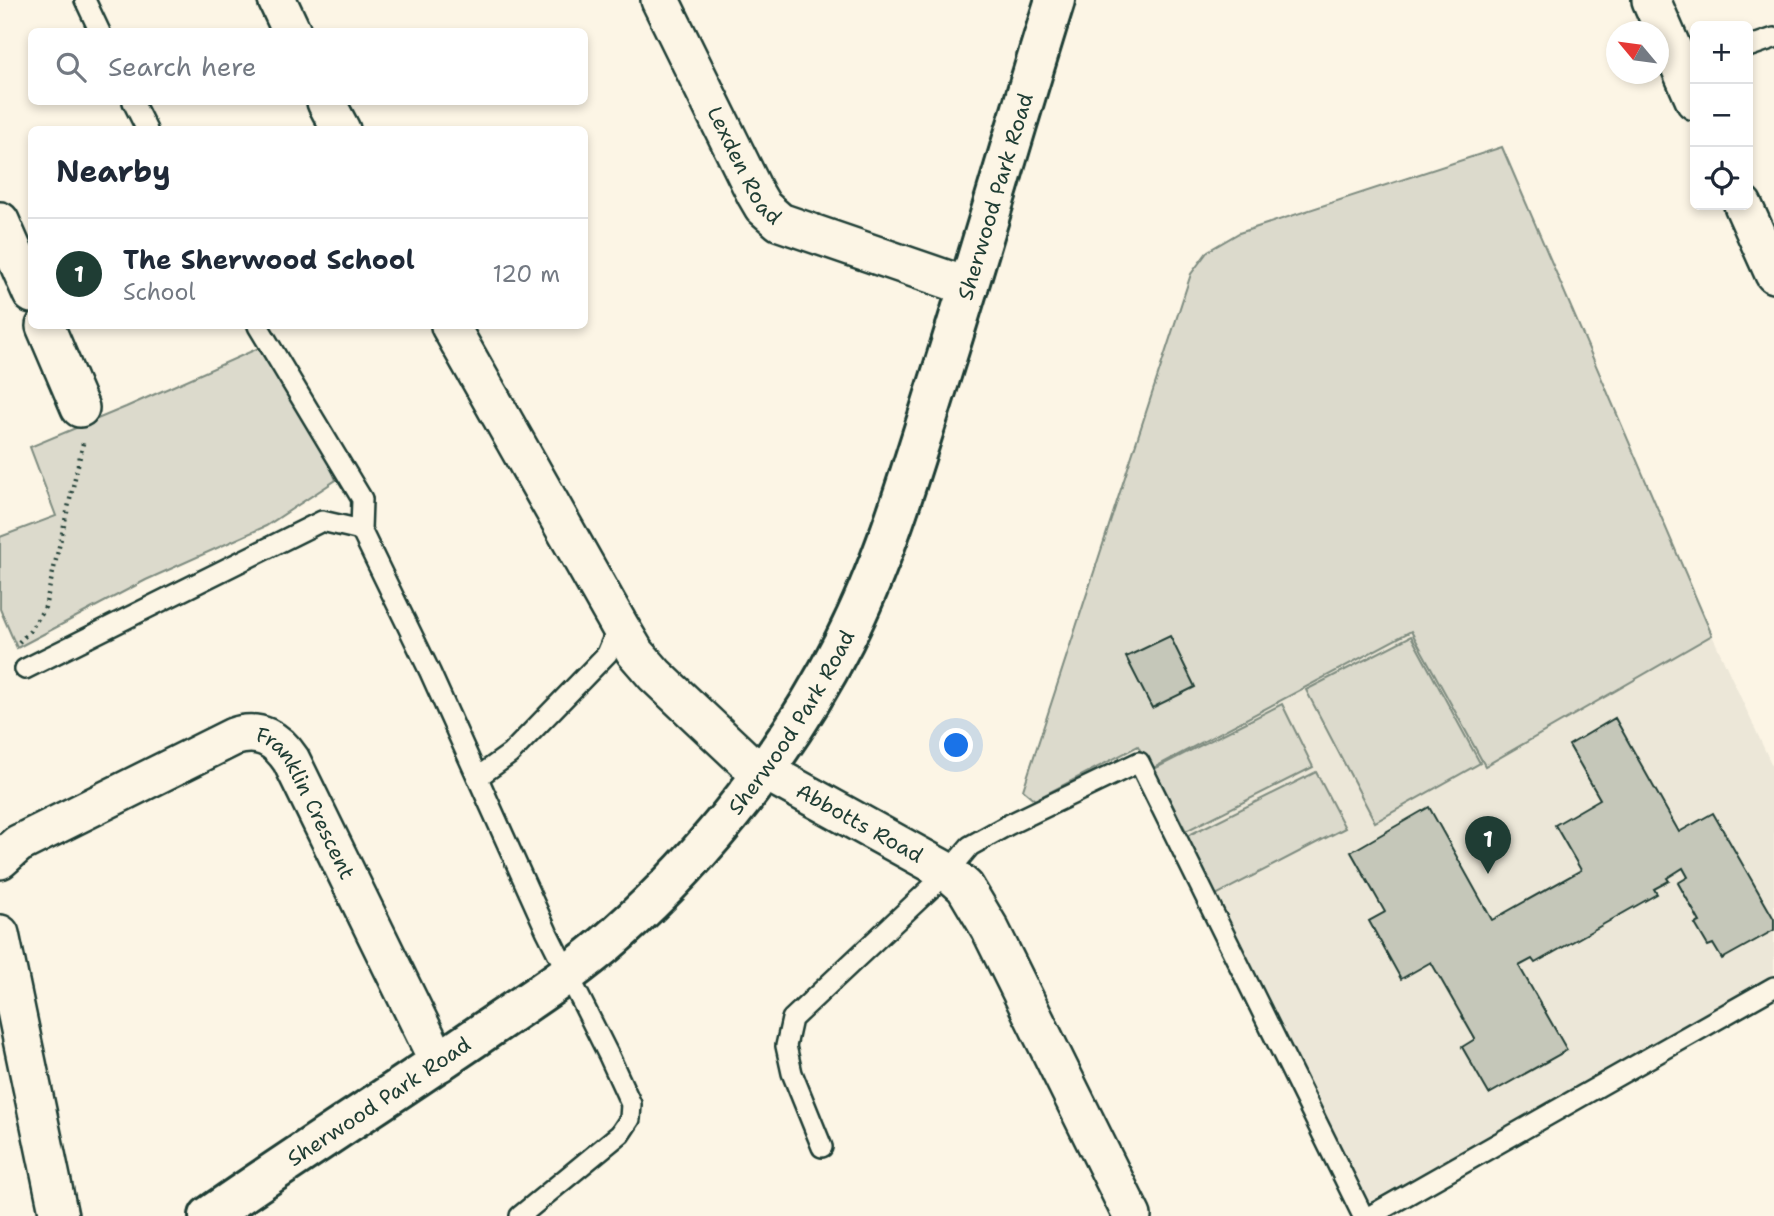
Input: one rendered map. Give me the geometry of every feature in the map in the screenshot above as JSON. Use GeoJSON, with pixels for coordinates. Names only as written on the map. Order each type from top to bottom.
{"type":"FeatureCollection","features":[{"type":"Feature","properties":{"kind":"street"},"geometry":{"type":"LineString","coordinates":[[277,0],[290,28]]}},
{"type":"Feature","properties":{"kind":"street","name":"Lexden Road"},"geometry":{"type":"LineString","coordinates":[[660,0],[756,195],[771,215],[780,222],[807,233],[969,287]]}},
{"type":"Feature","properties":{"kind":"street","name":"Sherwood Park Road"},"geometry":{"type":"LineString","coordinates":[[209,1216],[439,1063],[615,936],[669,883],[763,772],[829,668],[865,597],[900,506],[1055,0]]}},
{"type":"Feature","properties":{"kind":"street"},"geometry":{"type":"LineString","coordinates":[[1651,0],[1690,78]]}},
{"type":"Feature","properties":{"kind":"street"},"geometry":{"type":"LineString","coordinates":[[328,105],[339,126]]}},
{"type":"Feature","properties":{"kind":"street"},"geometry":{"type":"LineString","coordinates":[[1745,210],[1774,274]]}},
{"type":"Feature","properties":{"kind":"street"},"geometry":{"type":"LineString","coordinates":[[0,221],[28,285]]}},
{"type":"Feature","properties":{"kind":"street"},"geometry":{"type":"LineString","coordinates":[[46,329],[80,408]]}},
{"type":"Feature","properties":{"kind":"street","name":"Abbotts Road"},"geometry":{"type":"LineString","coordinates":[[452,329],[619,625],[635,652],[655,676],[745,760],[948,872],[965,887],[990,929],[1132,1216]]}},
{"type":"Feature","properties":{"kind":"street","name":"Franklin Crescent"},"geometry":{"type":"LineString","coordinates":[[0,860],[18,844],[233,737],[250,733],[271,738],[279,743],[291,760],[439,1063]]}},
{"type":"Feature","properties":{"kind":"street"},"geometry":{"type":"LineString","coordinates":[[0,934],[59,1216]]}},
{"type":"Feature","properties":{"kind":"lane"},"geometry":{"type":"LineString","coordinates":[[85,0],[98,28]]}},
{"type":"Feature","properties":{"kind":"lane"},"geometry":{"type":"LineString","coordinates":[[1753,45],[1774,38]]}},
{"type":"Feature","properties":{"kind":"lane"},"geometry":{"type":"LineString","coordinates":[[134,105],[145,126]]}},
{"type":"Feature","properties":{"kind":"lane"},"geometry":{"type":"LineString","coordinates":[[260,329],[362,499],[360,530],[478,777],[567,973],[609,1056],[632,1111],[620,1134],[520,1216]]}},
{"type":"Feature","properties":{"kind":"lane"},"geometry":{"type":"LineString","coordinates":[[25,669],[322,521],[360,530]]}},
{"type":"Feature","properties":{"kind":"lane"},"geometry":{"type":"LineString","coordinates":[[478,777],[510,754],[607,654],[619,625]]}},
{"type":"Feature","properties":{"kind":"lane"},"geometry":{"type":"LineString","coordinates":[[822,1147],[792,1073],[786,1046],[792,1018],[948,872],[970,846],[1007,825],[1139,762],[1363,1216]]}},
{"type":"Feature","properties":{"kind":"lane"},"geometry":{"type":"LineString","coordinates":[[1370,1216],[1774,987]]}},
{"type":"Feature","properties":{"kind":"path"},"geometry":{"type":"LineString","coordinates":[[9,648],[30,631],[45,607],[85,436],[80,408]]}},
{"type":"Feature","properties":{"kind":"shaded area"},"geometry":{"type":"Polygon","coordinates":[[[1502,147],[1712,635],[1485,766],[1411,631],[1150,770],[1138,746],[1035,800],[1023,790],[1191,274],[1208,251],[1239,233],[1502,147]]]}},
{"type":"Feature","properties":{"kind":"shaded area"},"geometry":{"type":"Polygon","coordinates":[[[261,347],[323,448],[336,480],[266,526],[146,580],[17,648],[0,609],[0,537],[56,516],[30,447],[261,347]]]}},
{"type":"Feature","properties":{"kind":"shaded area"},"geometry":{"type":"Polygon","coordinates":[[[1411,631],[1485,766],[1712,635],[1774,770],[1774,977],[1367,1203],[1150,770],[1411,631]]]}},
{"type":"Feature","properties":{"kind":"shaded area"},"geometry":{"type":"Polygon","coordinates":[[[1411,636],[1480,763],[1375,822],[1306,690],[1411,636]]]}},
{"type":"Feature","properties":{"kind":"shaded area"},"geometry":{"type":"Polygon","coordinates":[[[1282,704],[1313,767],[1186,831],[1154,769],[1282,704]]]}},
{"type":"Feature","properties":{"kind":"shaded area"},"geometry":{"type":"Polygon","coordinates":[[[1316,772],[1345,828],[1216,895],[1187,836],[1316,772]]]}},
{"type":"Feature","properties":{"kind":"building"},"geometry":{"type":"Polygon","coordinates":[[[1170,636],[1195,687],[1152,708],[1126,657],[1170,636]]]}},
{"type":"Feature","properties":{"kind":"building"},"geometry":{"type":"Polygon","coordinates":[[[1615,718],[1679,832],[1713,813],[1774,919],[1774,930],[1722,959],[1713,944],[1708,946],[1695,924],[1700,922],[1678,883],[1688,877],[1683,868],[1667,878],[1669,881],[1654,889],[1657,894],[1535,963],[1532,959],[1519,966],[1567,1050],[1489,1094],[1462,1047],[1475,1039],[1431,962],[1401,979],[1369,921],[1385,912],[1351,852],[1429,807],[1492,920],[1581,870],[1555,825],[1600,799],[1569,745],[1615,718]]]}},
{"type":"Feature","properties":{"kind":"place","name":"The Sherwood School"},"geometry":{"type":"Point","coordinates":[1488,874]}}]}
